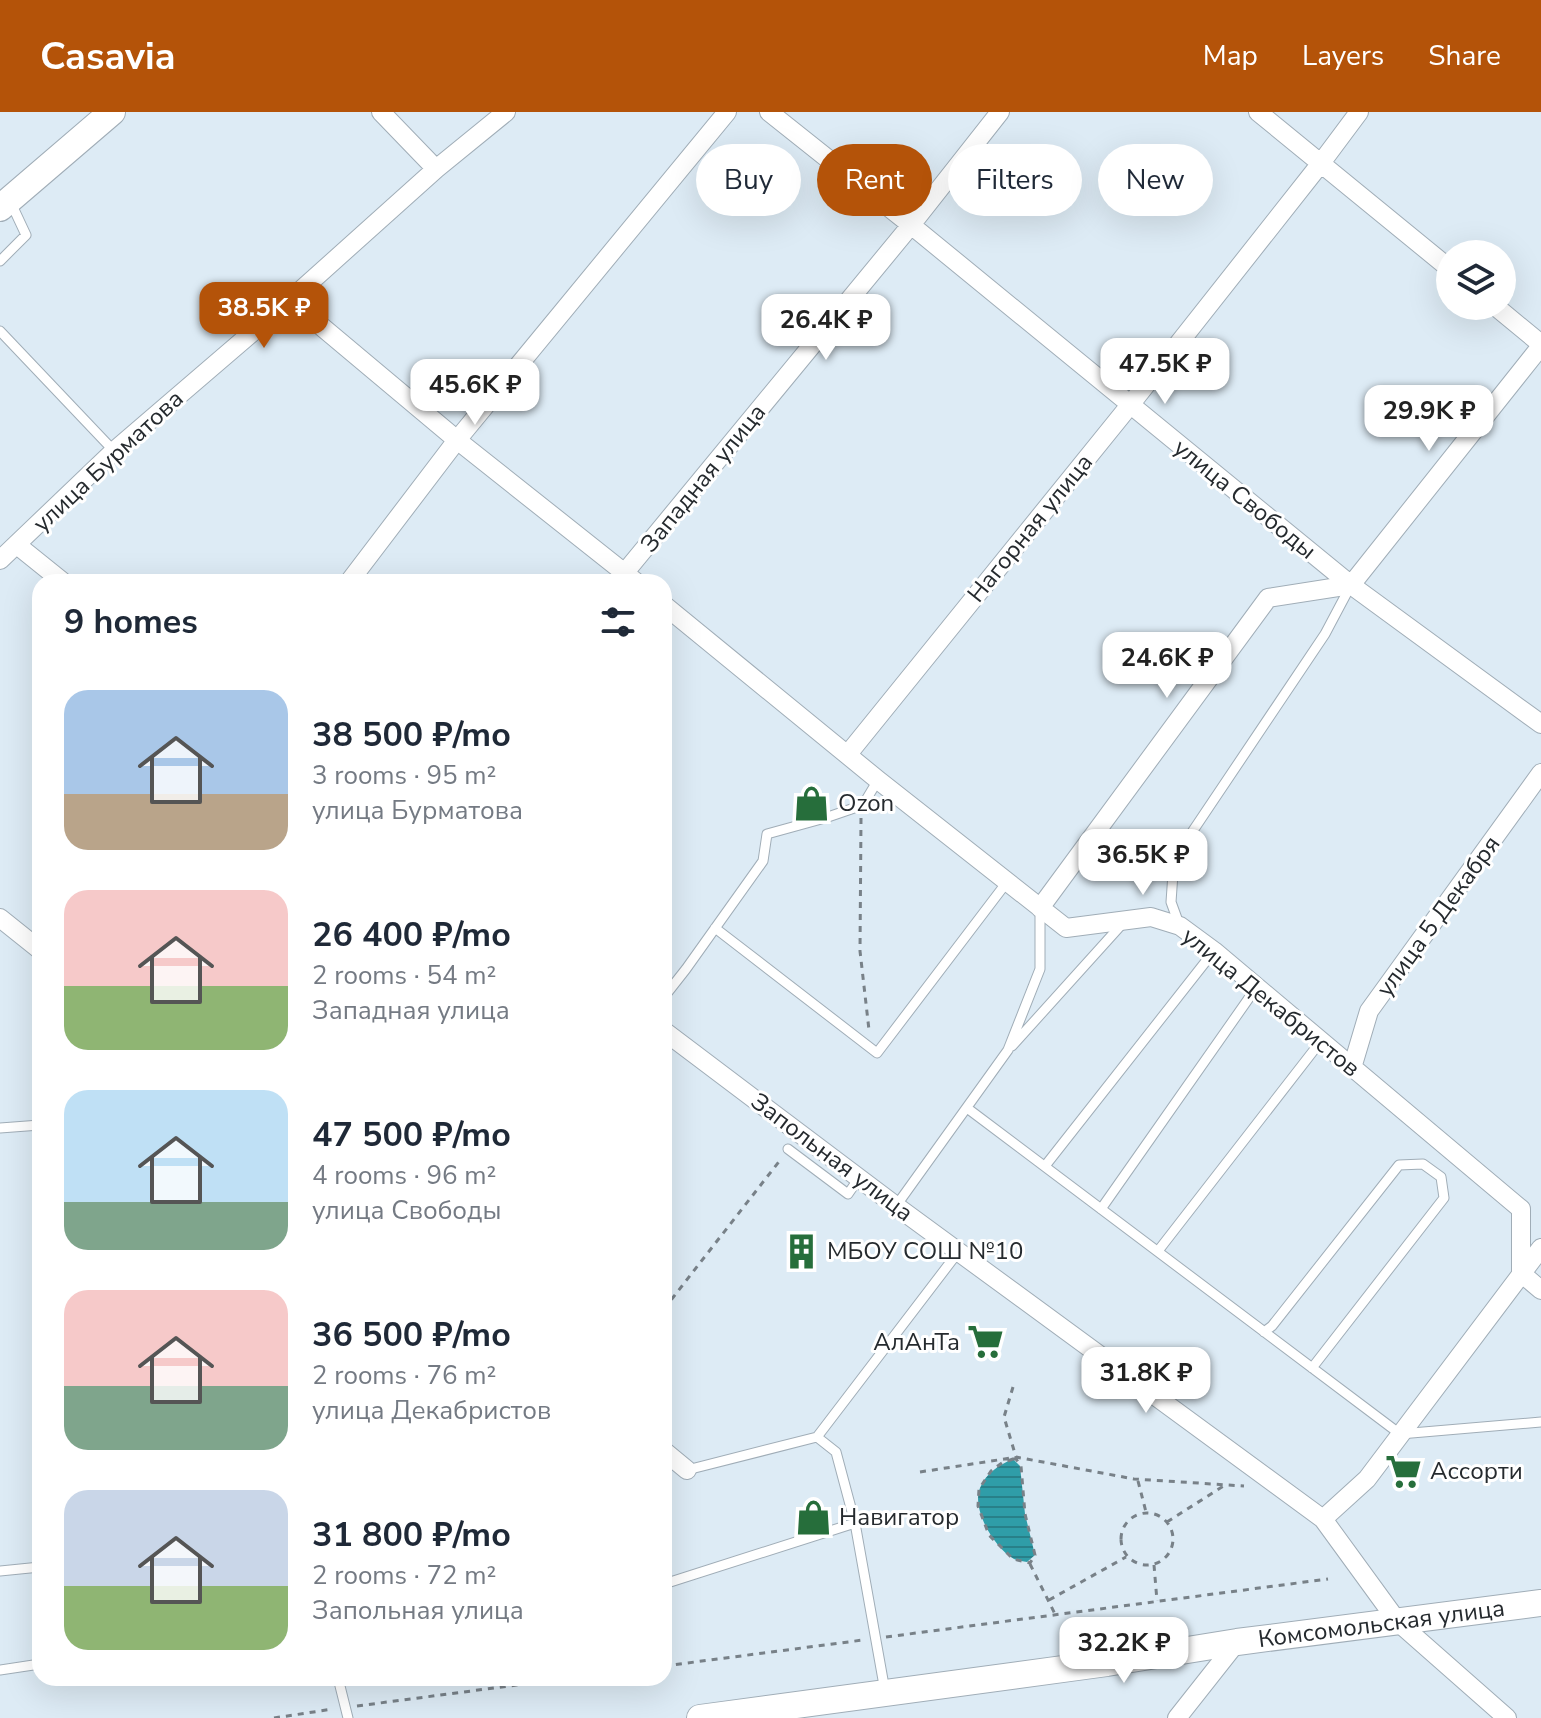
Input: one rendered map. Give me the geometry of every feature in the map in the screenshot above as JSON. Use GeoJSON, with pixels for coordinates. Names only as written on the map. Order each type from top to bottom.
{"type":"FeatureCollection","features":[{"type":"Feature","properties":{"kind":"main road"},"geometry":{"type":"LineString","coordinates":[[5,204],[112,112]]}},
{"type":"Feature","properties":{"kind":"main road","name":"Комсомольская улица"},"geometry":{"type":"LineString","coordinates":[[700,1718],[1107,1663],[1237,1642],[1541,1603]]}},
{"type":"Feature","properties":{"kind":"street"},"geometry":{"type":"LineString","coordinates":[[381,112],[436,169]]}},
{"type":"Feature","properties":{"kind":"street","name":"улица Бурматова"},"geometry":{"type":"LineString","coordinates":[[0,560],[114,451],[436,169],[506,112]]}},
{"type":"Feature","properties":{"kind":"street"},"geometry":{"type":"LineString","coordinates":[[355,574],[457,440],[727,112]]}},
{"type":"Feature","properties":{"kind":"street","name":"улица Свободы"},"geometry":{"type":"LineString","coordinates":[[769,112],[1351,585],[1541,724]]}},
{"type":"Feature","properties":{"kind":"street","name":"Западная улица"},"geometry":{"type":"LineString","coordinates":[[630,574],[1000,112]]}},
{"type":"Feature","properties":{"kind":"street"},"geometry":{"type":"LineString","coordinates":[[1258,112],[1436,257]]}},
{"type":"Feature","properties":{"kind":"street","name":"Нагорная улица"},"geometry":{"type":"LineString","coordinates":[[848,754],[1130,405],[1359,112]]}},
{"type":"Feature","properties":{"kind":"street"},"geometry":{"type":"LineString","coordinates":[[290,300],[620,574]]}},
{"type":"Feature","properties":{"kind":"street"},"geometry":{"type":"LineString","coordinates":[[1040,908],[1268,598],[1351,585],[1541,345],[1512,320]]}},
{"type":"Feature","properties":{"kind":"street"},"geometry":{"type":"LineString","coordinates":[[17,545],[53,574]]}},
{"type":"Feature","properties":{"kind":"street","name":"улица Декабристов"},"geometry":{"type":"LineString","coordinates":[[672,611],[1066,928],[1151,917],[1180,926],[1214,951],[1521,1209],[1521,1273]]}},
{"type":"Feature","properties":{"kind":"street","name":"улица 5 Декабря"},"geometry":{"type":"LineString","coordinates":[[1352,1068],[1369,1011],[1541,773]]}},
{"type":"Feature","properties":{"kind":"street"},"geometry":{"type":"LineString","coordinates":[[0,918],[32,944]]}},
{"type":"Feature","properties":{"kind":"street","name":"Запольная улица"},"geometry":{"type":"LineString","coordinates":[[672,1037],[896,1206],[1323,1519],[1398,1622],[1507,1718]]}},
{"type":"Feature","properties":{"kind":"street"},"geometry":{"type":"LineString","coordinates":[[1323,1519],[1367,1479],[1541,1248]]}},
{"type":"Feature","properties":{"kind":"street"},"geometry":{"type":"LineString","coordinates":[[1521,1273],[1541,1290]]}},
{"type":"Feature","properties":{"kind":"street"},"geometry":{"type":"LineString","coordinates":[[672,1458],[687,1470]]}},
{"type":"Feature","properties":{"kind":"street"},"geometry":{"type":"LineString","coordinates":[[1177,1718],[1237,1642]]}},
{"type":"Feature","properties":{"kind":"lane"},"geometry":{"type":"LineString","coordinates":[[0,261],[26,235],[5,204]]}},
{"type":"Feature","properties":{"kind":"lane"},"geometry":{"type":"LineString","coordinates":[[0,331],[114,451]]}},
{"type":"Feature","properties":{"kind":"lane"},"geometry":{"type":"LineString","coordinates":[[1180,926],[1171,902],[1174,859],[1325,634],[1351,585]]}},
{"type":"Feature","properties":{"kind":"lane"},"geometry":{"type":"LineString","coordinates":[[672,986],[763,861],[767,834],[861,806],[878,780]]}},
{"type":"Feature","properties":{"kind":"lane"},"geometry":{"type":"LineString","coordinates":[[715,928],[877,1053],[1007,882]]}},
{"type":"Feature","properties":{"kind":"lane"},"geometry":{"type":"LineString","coordinates":[[1008,1050],[1040,969],[1040,908]]}},
{"type":"Feature","properties":{"kind":"lane"},"geometry":{"type":"LineString","coordinates":[[896,1206],[1008,1050],[1125,920]]}},
{"type":"Feature","properties":{"kind":"lane"},"geometry":{"type":"LineString","coordinates":[[1045,1166],[1214,951]]}},
{"type":"Feature","properties":{"kind":"lane"},"geometry":{"type":"LineString","coordinates":[[1101,1209],[1256,988]]}},
{"type":"Feature","properties":{"kind":"lane"},"geometry":{"type":"LineString","coordinates":[[1158,1251],[1321,1041]]}},
{"type":"Feature","properties":{"kind":"lane"},"geometry":{"type":"LineString","coordinates":[[967,1108],[1400,1434],[1541,1422]]}},
{"type":"Feature","properties":{"kind":"lane"},"geometry":{"type":"LineString","coordinates":[[0,1128],[32,1126]]}},
{"type":"Feature","properties":{"kind":"lane"},"geometry":{"type":"LineString","coordinates":[[788,1149],[848,1194],[859,1178]]}},
{"type":"Feature","properties":{"kind":"lane"},"geometry":{"type":"LineString","coordinates":[[1264,1332],[1272,1326],[1399,1165],[1423,1164],[1441,1177],[1444,1198],[1312,1368]]}},
{"type":"Feature","properties":{"kind":"lane"},"geometry":{"type":"LineString","coordinates":[[687,1470],[817,1437],[959,1251]]}},
{"type":"Feature","properties":{"kind":"lane"},"geometry":{"type":"LineString","coordinates":[[817,1437],[836,1452],[855,1523],[885,1693]]}},
{"type":"Feature","properties":{"kind":"lane"},"geometry":{"type":"LineString","coordinates":[[672,1581],[855,1523]]}},
{"type":"Feature","properties":{"kind":"lane"},"geometry":{"type":"LineString","coordinates":[[0,1571],[32,1568]]}},
{"type":"Feature","properties":{"kind":"lane"},"geometry":{"type":"LineString","coordinates":[[0,1670],[32,1665]]}},
{"type":"Feature","properties":{"kind":"lane"},"geometry":{"type":"LineString","coordinates":[[340,1686],[346,1713]]}},
{"type":"Feature","properties":{"kind":"path"},"geometry":{"type":"LineString","coordinates":[[861,806],[860,951],[872,1048]]}},
{"type":"Feature","properties":{"kind":"path"},"geometry":{"type":"LineString","coordinates":[[672,1299],[788,1149]]}},
{"type":"Feature","properties":{"kind":"path"},"geometry":{"type":"LineString","coordinates":[[1013,1387],[1004,1417],[1016,1457]]}},
{"type":"Feature","properties":{"kind":"path"},"geometry":{"type":"LineString","coordinates":[[920,1472],[1016,1457],[1138,1479],[1244,1486]]}},
{"type":"Feature","properties":{"kind":"path"},"geometry":{"type":"LineString","coordinates":[[1030,1563],[1035,1555],[1025,1514],[1021,1466],[1013,1459],[991,1471],[979,1489],[978,1506],[989,1535],[1013,1559],[1030,1563],[1055,1614]]}},
{"type":"Feature","properties":{"kind":"path"},"geometry":{"type":"LineString","coordinates":[[1138,1479],[1146,1512]]}},
{"type":"Feature","properties":{"kind":"path"},"geometry":{"type":"LineString","coordinates":[[1167,1522],[1225,1485]]}},
{"type":"Feature","properties":{"kind":"path"},"geometry":{"type":"LineString","coordinates":[[1146,1512],[1155,1513],[1167,1522],[1174,1535],[1170,1553],[1163,1560],[1154,1565],[1144,1565],[1127,1556],[1121,1538],[1128,1520],[1146,1512]]}},
{"type":"Feature","properties":{"kind":"path"},"geometry":{"type":"LineString","coordinates":[[1049,1600],[1127,1556]]}},
{"type":"Feature","properties":{"kind":"path"},"geometry":{"type":"LineString","coordinates":[[1154,1565],[1157,1601]]}},
{"type":"Feature","properties":{"kind":"path"},"geometry":{"type":"LineString","coordinates":[[672,1665],[1328,1579]]}},
{"type":"Feature","properties":{"kind":"path"},"geometry":{"type":"LineString","coordinates":[[274,1718],[346,1713],[519,1686]]}},
{"type":"Feature","properties":{"kind":"water"},"geometry":{"type":"Polygon","coordinates":[[[1013,1459],[1020,1466],[1025,1514],[1035,1555],[1027,1562],[1014,1559],[999,1547],[986,1528],[979,1507],[980,1488],[986,1478],[1013,1459]]]}},
{"type":"Feature","properties":{"kind":"place","name":"Ozon"},"geometry":{"type":"Point","coordinates":[812,803]}},
{"type":"Feature","properties":{"kind":"place","name":"МБОУ СОШ №10"},"geometry":{"type":"Point","coordinates":[801,1251]}},
{"type":"Feature","properties":{"kind":"place","name":"АлАнТа"},"geometry":{"type":"Point","coordinates":[986,1342]}},
{"type":"Feature","properties":{"kind":"place","name":"Ассорти"},"geometry":{"type":"Point","coordinates":[1404,1471]}},
{"type":"Feature","properties":{"kind":"place","name":"Навигатор"},"geometry":{"type":"Point","coordinates":[813,1517]}}]}
